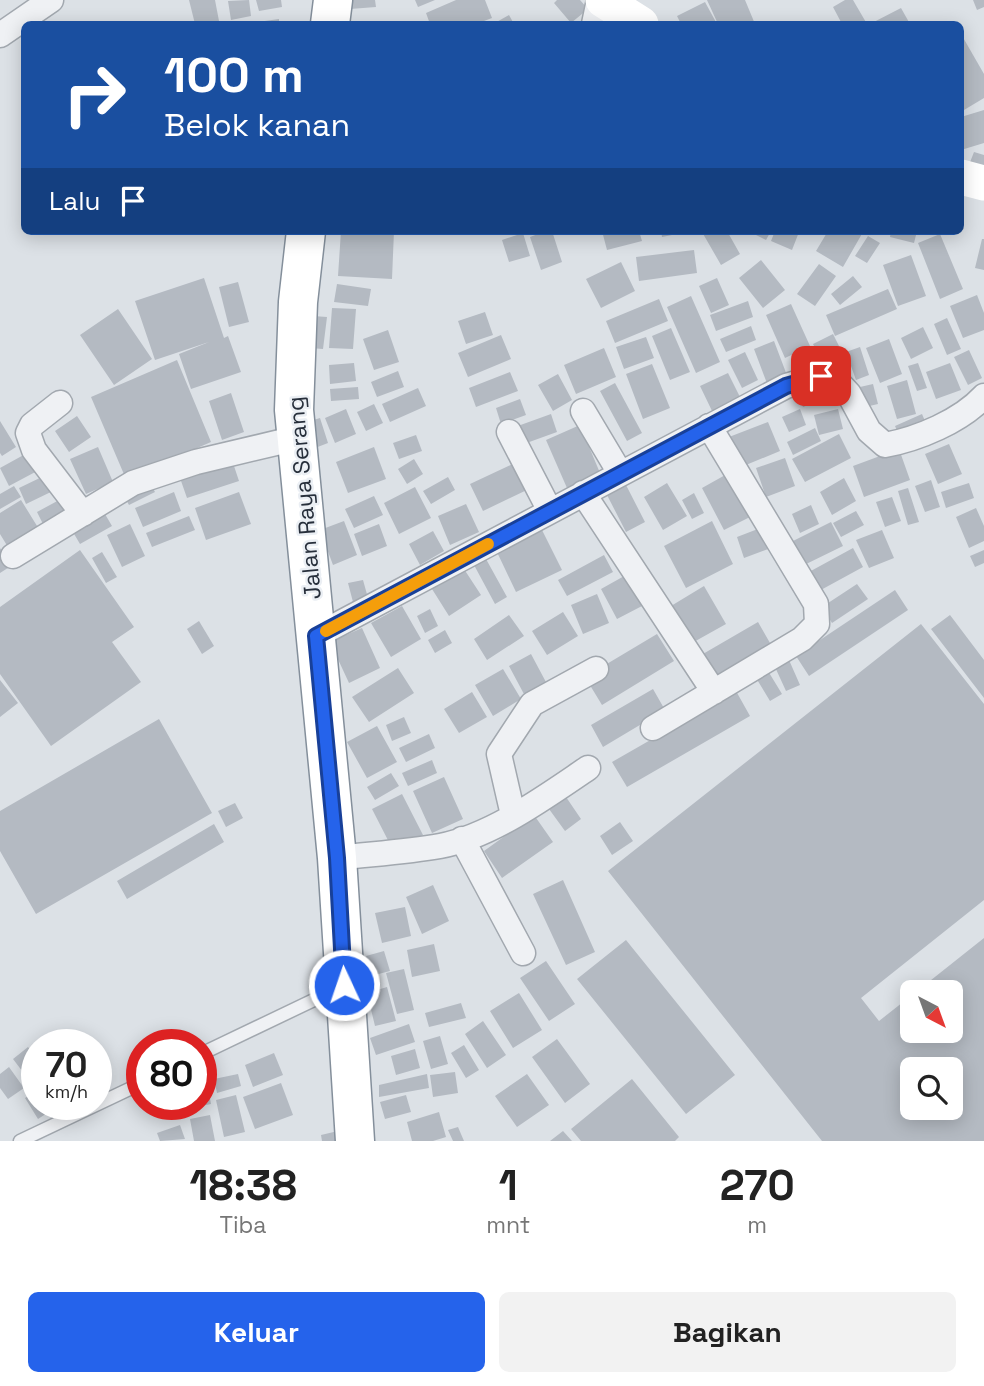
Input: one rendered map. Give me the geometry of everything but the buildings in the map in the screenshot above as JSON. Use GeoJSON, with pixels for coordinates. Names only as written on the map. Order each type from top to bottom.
{"type":"FeatureCollection","features":[{"type":"Feature","properties":{"kind":"highway"},"geometry":{"type":"LineString","coordinates":[[330,21],[333,0]]}},
{"type":"Feature","properties":{"kind":"highway","name":"Jalan Raya Serang"},"geometry":{"type":"LineString","coordinates":[[306,235],[298,302],[294,410],[337,858],[355,1141]]}},
{"type":"Feature","properties":{"kind":"main road"},"geometry":{"type":"LineString","coordinates":[[601,0],[636,21]]}},
{"type":"Feature","properties":{"kind":"main road"},"geometry":{"type":"LineString","coordinates":[[964,178],[984,183]]}},
{"type":"Feature","properties":{"kind":"street"},"geometry":{"type":"LineString","coordinates":[[0,35],[51,0]]}},
{"type":"Feature","properties":{"kind":"street"},"geometry":{"type":"LineString","coordinates":[[595,21],[601,0]]}},
{"type":"Feature","properties":{"kind":"street"},"geometry":{"type":"LineString","coordinates":[[316,636],[786,386],[821,376],[836,380],[849,394],[869,431],[885,445],[912,440],[973,408],[984,396]]}},
{"type":"Feature","properties":{"kind":"street"},"geometry":{"type":"LineString","coordinates":[[61,403],[32,425],[27,433],[34,450],[83,514]]}},
{"type":"Feature","properties":{"kind":"street"},"geometry":{"type":"LineString","coordinates":[[583,411],[620,473]]}},
{"type":"Feature","properties":{"kind":"street"},"geometry":{"type":"LineString","coordinates":[[653,728],[802,639],[817,624],[816,604],[709,426]]}},
{"type":"Feature","properties":{"kind":"street"},"geometry":{"type":"LineString","coordinates":[[509,432],[550,511]]}},
{"type":"Feature","properties":{"kind":"street"},"geometry":{"type":"LineString","coordinates":[[13,556],[133,482],[196,462],[297,438]]}},
{"type":"Feature","properties":{"kind":"street"},"geometry":{"type":"LineString","coordinates":[[583,493],[714,692]]}},
{"type":"Feature","properties":{"kind":"street"},"geometry":{"type":"LineString","coordinates":[[513,815],[499,754],[532,704],[596,669]]}},
{"type":"Feature","properties":{"kind":"street"},"geometry":{"type":"LineString","coordinates":[[337,858],[442,846],[462,839],[524,810],[588,768]]}},
{"type":"Feature","properties":{"kind":"street"},"geometry":{"type":"LineString","coordinates":[[462,839],[523,953]]}},
{"type":"Feature","properties":{"kind":"lane"},"geometry":{"type":"LineString","coordinates":[[217,1046],[344,985]]}},
{"type":"Feature","properties":{"kind":"lane"},"geometry":{"type":"LineString","coordinates":[[20,1141],[126,1091]]}},
{"type":"Feature","properties":{"kind":"slow traffic"},"geometry":{"type":"LineString","coordinates":[[326,631],[488,544]]}},
{"type":"Feature","properties":{"kind":"route"},"geometry":{"type":"LineString","coordinates":[[344,985],[337,858],[316,636],[786,386],[821,376]]}}]}
